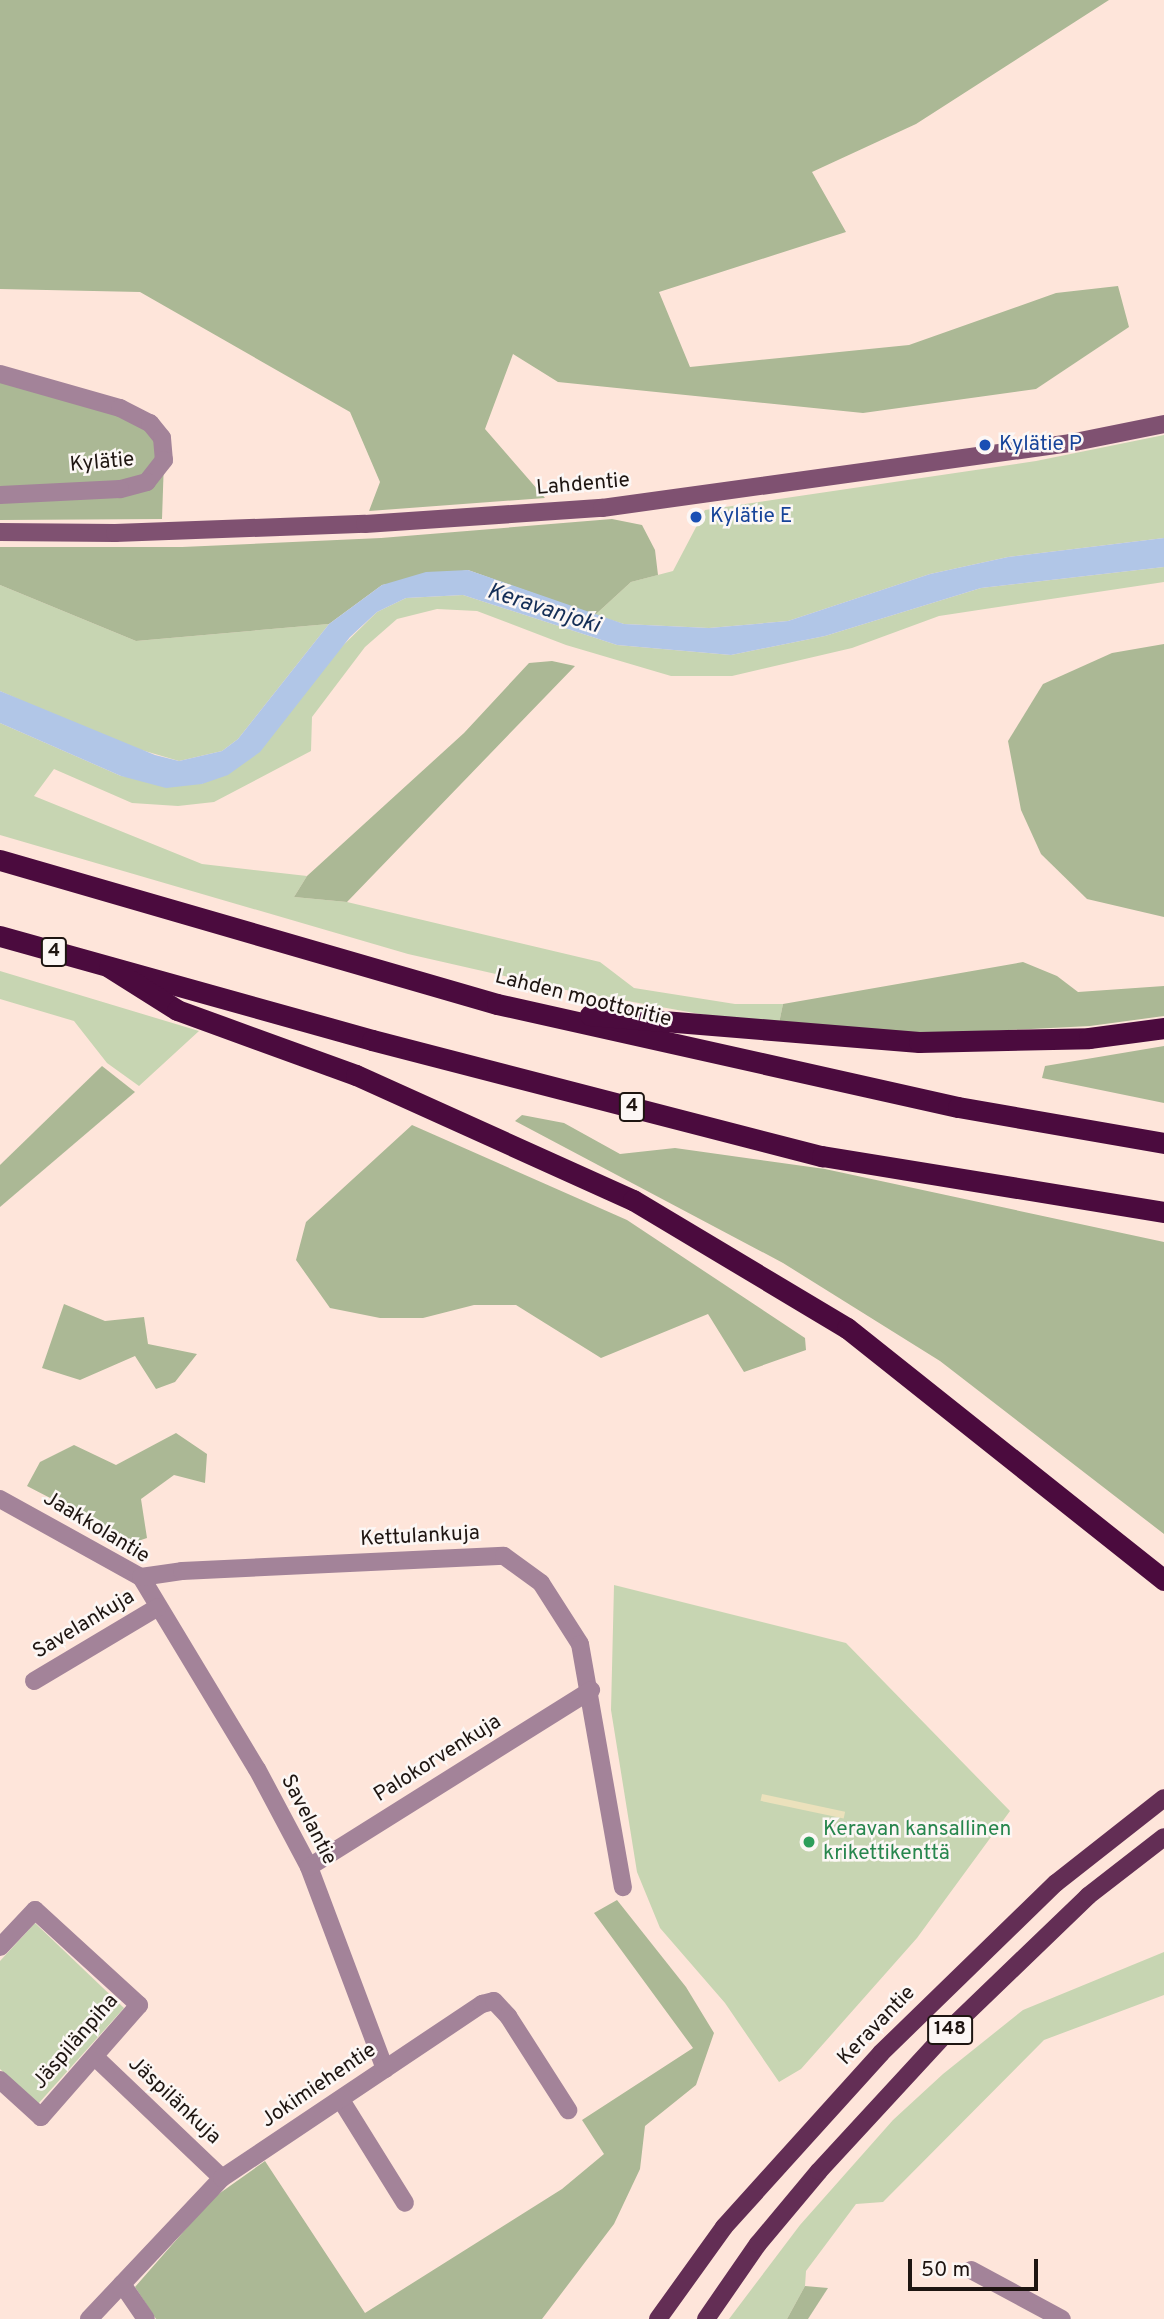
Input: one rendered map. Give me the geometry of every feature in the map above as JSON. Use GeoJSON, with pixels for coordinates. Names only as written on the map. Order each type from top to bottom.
{"type":"FeatureCollection","features":[{"type":"Feature","properties":{"kind":"highway","name":"Lahden moottoritie"},"geometry":{"type":"LineString","coordinates":[[0,860],[497,1004],[958,1107],[1164,1143]]}},
{"type":"Feature","properties":{"kind":"highway","name":"4"},"geometry":{"type":"LineString","coordinates":[[0,936],[372,1040],[822,1156],[1164,1212]]}},
{"type":"Feature","properties":{"kind":"highway"},"geometry":{"type":"LineString","coordinates":[[108,967],[177,1010],[356,1075],[633,1200],[847,1328],[1110,1533],[1164,1580]]}},
{"type":"Feature","properties":{"kind":"highway"},"geometry":{"type":"LineString","coordinates":[[497,1004],[758,1032],[919,1042],[1089,1038],[1164,1028]]}},
{"type":"Feature","properties":{"kind":"main road","name":"Lahdentie"},"geometry":{"type":"LineString","coordinates":[[0,532],[115,533],[365,524],[602,508],[1070,443],[1164,424]]}},
{"type":"Feature","properties":{"kind":"main road","name":"Keravantie"},"geometry":{"type":"LineString","coordinates":[[658,2319],[724,2227],[881,2053],[1056,1883],[1164,1798]]}},
{"type":"Feature","properties":{"kind":"main road","name":"148"},"geometry":{"type":"LineString","coordinates":[[706,2319],[758,2245],[819,2171],[932,2048],[1088,1896],[1164,1837]]}},
{"type":"Feature","properties":{"kind":"street","name":"Kylätie"},"geometry":{"type":"LineString","coordinates":[[0,374],[120,408],[150,423],[162,438],[164,460],[147,482],[120,489],[0,495]]}},
{"type":"Feature","properties":{"kind":"street","name":"Jaakkolantie"},"geometry":{"type":"LineString","coordinates":[[0,1499],[141,1577],[158,1607]]}},
{"type":"Feature","properties":{"kind":"street","name":"Kettulankuja"},"geometry":{"type":"LineString","coordinates":[[141,1577],[182,1571],[504,1556],[541,1583],[558,1604],[580,1644],[591,1690],[623,1887]]}},
{"type":"Feature","properties":{"kind":"street","name":"Savelankuja"},"geometry":{"type":"LineString","coordinates":[[34,1681],[158,1607]]}},
{"type":"Feature","properties":{"kind":"street","name":"Savelantie"},"geometry":{"type":"LineString","coordinates":[[158,1607],[257,1769],[309,1867],[385,2069]]}},
{"type":"Feature","properties":{"kind":"street","name":"Palokorvenkuja"},"geometry":{"type":"LineString","coordinates":[[309,1867],[591,1690]]}},
{"type":"Feature","properties":{"kind":"street","name":"Jäspilänpiha"},"geometry":{"type":"LineString","coordinates":[[0,1947],[35,1910],[139,2005],[41,2117],[0,2080]]}},
{"type":"Feature","properties":{"kind":"street","name":"Jokimiehentie"},"geometry":{"type":"LineString","coordinates":[[89,2319],[222,2178],[482,2004],[494,2001],[508,2016],[568,2110]]}},
{"type":"Feature","properties":{"kind":"street","name":"Jäspilänkuja"},"geometry":{"type":"LineString","coordinates":[[95,2057],[222,2178]]}},
{"type":"Feature","properties":{"kind":"street"},"geometry":{"type":"LineString","coordinates":[[341,2100],[405,2203]]}},
{"type":"Feature","properties":{"kind":"street"},"geometry":{"type":"LineString","coordinates":[[971,2270],[1062,2319]]}},
{"type":"Feature","properties":{"kind":"street"},"geometry":{"type":"LineString","coordinates":[[122,2284],[146,2319]]}},
{"type":"Feature","properties":{"kind":"green space"},"geometry":{"type":"Polygon","coordinates":[[[0,0],[1109,0],[916,124],[812,172],[846,232],[659,292],[690,367],[909,345],[1056,293],[1118,286],[1129,327],[1036,389],[863,413],[558,382],[513,354],[485,429],[545,498],[369,511],[380,482],[350,412],[140,292],[0,289],[0,0]]]}},
{"type":"Feature","properties":{"kind":"green space"},"geometry":{"type":"Polygon","coordinates":[[[0,373],[150,423],[164,460],[162,519],[0,520],[0,373]]]}},
{"type":"Feature","properties":{"kind":"green space"},"geometry":{"type":"Polygon","coordinates":[[[1164,435],[1164,538],[1008,557],[930,574],[788,621],[709,628],[624,624],[595,615],[631,582],[673,571],[705,510],[1036,461],[1164,435]]]}},
{"type":"Feature","properties":{"kind":"green space"},"geometry":{"type":"Polygon","coordinates":[[[612,519],[642,525],[655,550],[658,575],[631,582],[595,615],[468,570],[382,585],[329,624],[136,641],[0,585],[0,547],[182,547],[381,538],[612,519]]]}},
{"type":"Feature","properties":{"kind":"green space"},"geometry":{"type":"Polygon","coordinates":[[[1164,567],[1164,582],[939,616],[852,648],[732,676],[671,676],[566,645],[477,611],[437,609],[397,619],[365,647],[312,717],[311,751],[214,802],[178,806],[132,803],[54,769],[34,796],[202,864],[307,876],[294,897],[347,902],[600,962],[634,988],[735,1004],[783,1004],[778,1028],[566,990],[408,954],[0,835],[0,723],[121,776],[202,784],[377,612],[406,598],[463,595],[617,645],[731,655],[825,636],[981,588],[1164,567]]]}},
{"type":"Feature","properties":{"kind":"green space"},"geometry":{"type":"Polygon","coordinates":[[[0,585],[136,641],[329,624],[238,739],[222,751],[179,761],[114,742],[0,691],[0,585]]]}},
{"type":"Feature","properties":{"kind":"green space"},"geometry":{"type":"Polygon","coordinates":[[[1164,644],[1164,917],[1087,899],[1041,854],[1021,810],[1008,741],[1043,684],[1112,653],[1164,644]]]}},
{"type":"Feature","properties":{"kind":"green space"},"geometry":{"type":"Polygon","coordinates":[[[552,661],[575,666],[347,902],[294,897],[307,876],[464,733],[529,663],[552,661]]]}},
{"type":"Feature","properties":{"kind":"green space"},"geometry":{"type":"Polygon","coordinates":[[[1023,962],[1057,976],[1078,992],[1164,986],[1164,1016],[1090,1026],[927,1034],[778,1028],[783,1004],[1023,962]]]}},
{"type":"Feature","properties":{"kind":"green space"},"geometry":{"type":"Polygon","coordinates":[[[0,971],[199,1031],[139,1086],[107,1063],[74,1021],[0,999],[0,971]]]}},
{"type":"Feature","properties":{"kind":"green space"},"geometry":{"type":"Polygon","coordinates":[[[1164,1046],[1164,1103],[1042,1078],[1045,1066],[1164,1046]]]}},
{"type":"Feature","properties":{"kind":"green space"},"geometry":{"type":"Polygon","coordinates":[[[102,1066],[135,1092],[0,1207],[0,1165],[102,1066]]]}},
{"type":"Feature","properties":{"kind":"green space"},"geometry":{"type":"Polygon","coordinates":[[[522,1115],[564,1123],[620,1154],[675,1148],[825,1169],[1164,1242],[1164,1534],[940,1361],[783,1263],[515,1121],[522,1115]]]}},
{"type":"Feature","properties":{"kind":"green space"},"geometry":{"type":"Polygon","coordinates":[[[412,1125],[627,1220],[805,1338],[806,1350],[744,1372],[708,1314],[601,1358],[516,1305],[474,1305],[423,1318],[380,1318],[330,1308],[296,1260],[306,1222],[412,1125]]]}},
{"type":"Feature","properties":{"kind":"green space"},"geometry":{"type":"Polygon","coordinates":[[[64,1304],[105,1321],[144,1317],[148,1344],[197,1354],[175,1382],[156,1389],[135,1356],[80,1380],[42,1368],[64,1304]]]}},
{"type":"Feature","properties":{"kind":"green space"},"geometry":{"type":"Polygon","coordinates":[[[176,1433],[207,1454],[205,1483],[174,1475],[141,1499],[147,1538],[135,1542],[27,1486],[40,1462],[74,1445],[116,1465],[176,1433]]]}},
{"type":"Feature","properties":{"kind":"green space","name":"Keravan kansallinen krikettikenttä"},"geometry":{"type":"Polygon","coordinates":[[[614,1585],[846,1643],[1010,1811],[917,1938],[801,2069],[779,2082],[725,2003],[660,1928],[637,1872],[611,1710],[614,1585]]]}},
{"type":"Feature","properties":{"kind":"green space"},"geometry":{"type":"Polygon","coordinates":[[[617,1900],[686,1987],[714,2033],[696,2085],[645,2126],[640,2169],[614,2224],[542,2319],[156,2319],[135,2287],[213,2198],[265,2161],[365,2313],[562,2189],[604,2154],[582,2120],[693,2048],[594,1913],[617,1900]]]}},
{"type":"Feature","properties":{"kind":"green space"},"geometry":{"type":"Polygon","coordinates":[[[35,1923],[124,2008],[38,2104],[0,2069],[0,1961],[35,1923]]]}},
{"type":"Feature","properties":{"kind":"green space"},"geometry":{"type":"Polygon","coordinates":[[[1164,1952],[1164,1995],[1044,2040],[883,2202],[856,2204],[806,2271],[805,2286],[787,2319],[729,2319],[800,2225],[893,2120],[943,2074],[1023,2010],[1164,1952]]]}},
{"type":"Feature","properties":{"kind":"green space"},"geometry":{"type":"Polygon","coordinates":[[[805,2286],[828,2288],[808,2319],[787,2319],[805,2286]]]}},
{"type":"Feature","properties":{"kind":"sand"},"geometry":{"type":"Polygon","coordinates":[[[762,1794],[845,1812],[844,1819],[761,1801],[762,1794]]]}},
{"type":"Feature","properties":{"kind":"water","name":"Keravanjoki"},"geometry":{"type":"Polygon","coordinates":[[[1164,538],[1164,567],[981,588],[825,636],[731,655],[617,645],[463,595],[406,598],[377,612],[350,637],[260,752],[228,775],[202,784],[166,788],[121,776],[0,723],[0,691],[155,755],[179,761],[222,751],[238,739],[329,624],[382,585],[426,572],[468,570],[624,624],[709,628],[788,621],[930,574],[1008,557],[1164,538]]]}},
{"type":"Feature","properties":{"kind":"place","name":"Kylätie P"},"geometry":{"type":"Point","coordinates":[985,445]}},
{"type":"Feature","properties":{"kind":"place","name":"Kylätie E"},"geometry":{"type":"Point","coordinates":[696,517]}},
{"type":"Feature","properties":{"kind":"place","name":"Keravan kansallinen krikettikenttä"},"geometry":{"type":"Point","coordinates":[809,1842]}}]}
